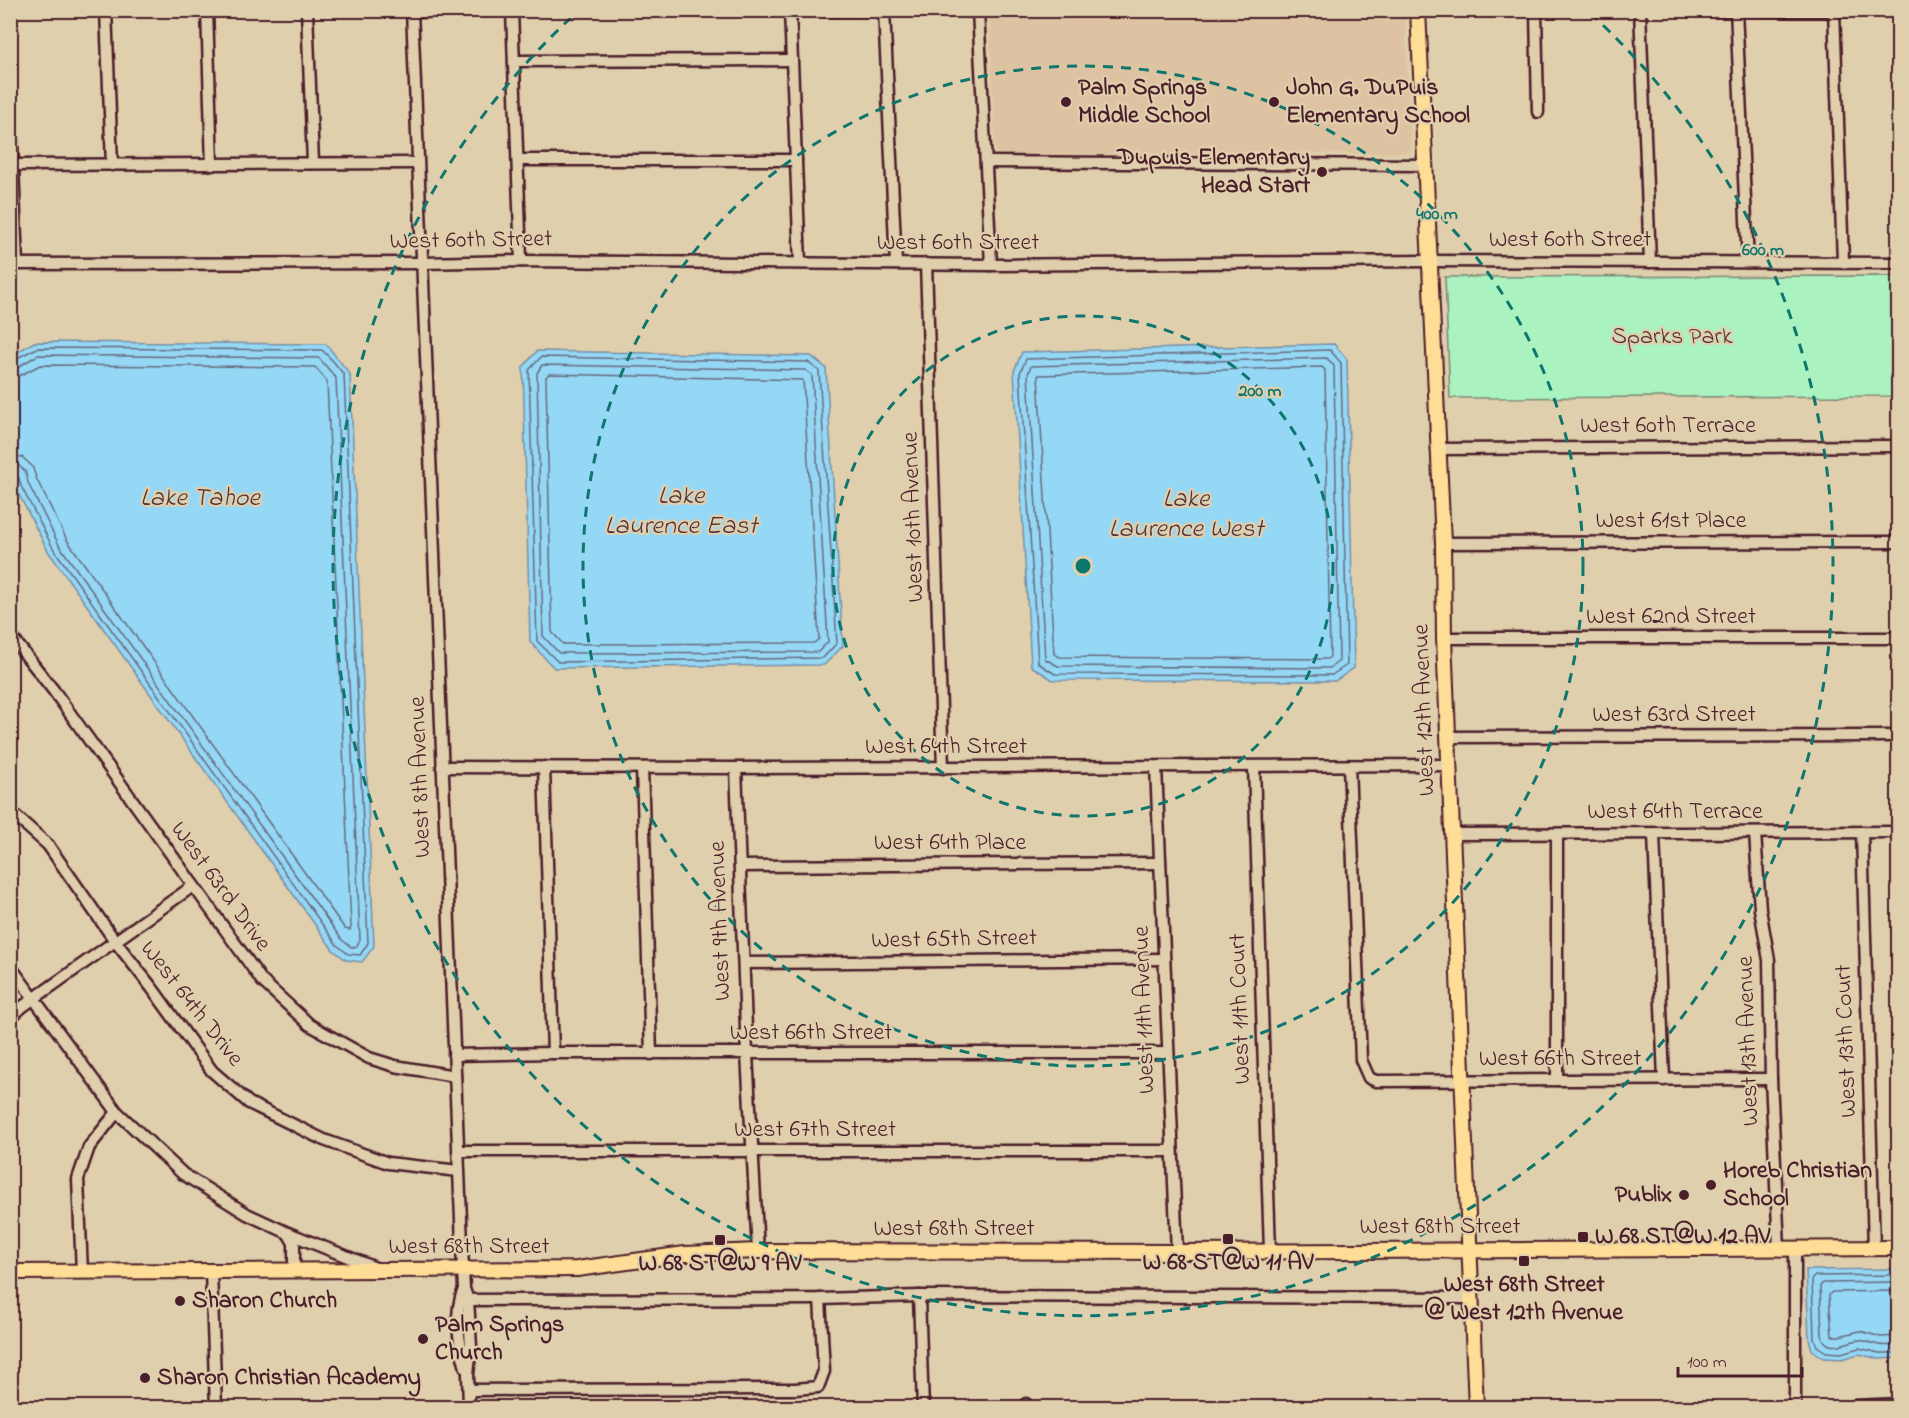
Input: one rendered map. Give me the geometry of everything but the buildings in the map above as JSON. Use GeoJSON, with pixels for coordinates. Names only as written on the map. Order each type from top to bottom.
{"type":"FeatureCollection","features":[{"type":"Feature","properties":{"kind":"main road","name":"West 12th Avenue"},"geometry":{"type":"LineString","coordinates":[[1418,11],[1443,543],[1444,638],[1476,1407]]}},
{"type":"Feature","properties":{"kind":"main road","name":"West 68th Street"},"geometry":{"type":"LineString","coordinates":[[10,1272],[577,1269],[685,1254],[758,1251],[1177,1252],[1899,1248]]}},
{"type":"Feature","properties":{"kind":"street"},"geometry":{"type":"LineString","coordinates":[[106,10],[112,165]]}},
{"type":"Feature","properties":{"kind":"street"},"geometry":{"type":"LineString","coordinates":[[207,10],[212,165]]}},
{"type":"Feature","properties":{"kind":"street"},"geometry":{"type":"LineString","coordinates":[[308,10],[313,163]]}},
{"type":"Feature","properties":{"kind":"street"},"geometry":{"type":"LineString","coordinates":[[412,11],[494,10]]}},
{"type":"Feature","properties":{"kind":"street"},"geometry":{"type":"LineString","coordinates":[[512,10],[521,261]]}},
{"type":"Feature","properties":{"kind":"street"},"geometry":{"type":"LineString","coordinates":[[800,263],[790,11],[871,10]]}},
{"type":"Feature","properties":{"kind":"street"},"geometry":{"type":"LineString","coordinates":[[884,10],[896,264]]}},
{"type":"Feature","properties":{"kind":"street"},"geometry":{"type":"LineString","coordinates":[[905,10],[978,11],[991,265]]}},
{"type":"Feature","properties":{"kind":"street"},"geometry":{"type":"LineString","coordinates":[[1418,11],[1514,10]]}},
{"type":"Feature","properties":{"kind":"street"},"geometry":{"type":"LineString","coordinates":[[1536,10],[1539,112]]}},
{"type":"Feature","properties":{"kind":"street"},"geometry":{"type":"LineString","coordinates":[[1640,10],[1650,262]]}},
{"type":"Feature","properties":{"kind":"street"},"geometry":{"type":"LineString","coordinates":[[1692,10],[1899,11]]}},
{"type":"Feature","properties":{"kind":"street","name":"West 8th Avenue"},"geometry":{"type":"LineString","coordinates":[[412,11],[463,1269],[471,1346],[468,1374],[469,1407]]}},
{"type":"Feature","properties":{"kind":"street"},"geometry":{"type":"LineString","coordinates":[[1736,11],[1748,262]]}},
{"type":"Feature","properties":{"kind":"street"},"geometry":{"type":"LineString","coordinates":[[1834,11],[1843,262]]}},
{"type":"Feature","properties":{"kind":"street"},"geometry":{"type":"LineString","coordinates":[[514,61],[792,60]]}},
{"type":"Feature","properties":{"kind":"street"},"geometry":{"type":"LineString","coordinates":[[10,93],[14,165],[14,264]]}},
{"type":"Feature","properties":{"kind":"street"},"geometry":{"type":"LineString","coordinates":[[518,160],[796,160]]}},
{"type":"Feature","properties":{"kind":"street"},"geometry":{"type":"LineString","coordinates":[[987,162],[1425,165]]}},
{"type":"Feature","properties":{"kind":"street"},"geometry":{"type":"LineString","coordinates":[[14,165],[417,163]]}},
{"type":"Feature","properties":{"kind":"street","name":"West 60th Street"},"geometry":{"type":"LineString","coordinates":[[14,264],[521,261],[991,265],[1429,261],[1899,262]]}},
{"type":"Feature","properties":{"kind":"street","name":"West 10th Avenue"},"geometry":{"type":"LineString","coordinates":[[926,264],[943,768]]}},
{"type":"Feature","properties":{"kind":"street","name":"West 60th Terrace"},"geometry":{"type":"LineString","coordinates":[[1437,449],[1899,446]]}},
{"type":"Feature","properties":{"kind":"street","name":"West 61st Place"},"geometry":{"type":"LineString","coordinates":[[1443,543],[1899,542]]}},
{"type":"Feature","properties":{"kind":"street","name":"West 62nd Street"},"geometry":{"type":"LineString","coordinates":[[1444,638],[1899,638]]}},
{"type":"Feature","properties":{"kind":"street","name":"West 63rd Drive"},"geometry":{"type":"LineString","coordinates":[[12,639],[54,691],[262,981],[310,1025],[369,1058],[395,1066],[455,1076]]}},
{"type":"Feature","properties":{"kind":"street","name":"West 63rd Street"},"geometry":{"type":"LineString","coordinates":[[1449,737],[1899,736]]}},
{"type":"Feature","properties":{"kind":"street","name":"West 64th Street"},"geometry":{"type":"LineString","coordinates":[[442,767],[943,768],[1450,765]]}},
{"type":"Feature","properties":{"kind":"street","name":"West 11th Court"},"geometry":{"type":"LineString","coordinates":[[1254,766],[1270,1251]]}},
{"type":"Feature","properties":{"kind":"street","name":"West 66th Street"},"geometry":{"type":"LineString","coordinates":[[1349,766],[1361,1060],[1369,1078],[1376,1081],[1771,1079]]}},
{"type":"Feature","properties":{"kind":"street"},"geometry":{"type":"LineString","coordinates":[[544,767],[554,1053]]}},
{"type":"Feature","properties":{"kind":"street","name":"West 11th Avenue"},"geometry":{"type":"LineString","coordinates":[[1156,767],[1177,1252]]}},
{"type":"Feature","properties":{"kind":"street"},"geometry":{"type":"LineString","coordinates":[[642,768],[651,1054]]}},
{"type":"Feature","properties":{"kind":"street","name":"West 9th Avenue"},"geometry":{"type":"LineString","coordinates":[[736,768],[747,1054],[758,1251]]}},
{"type":"Feature","properties":{"kind":"street","name":"West 64th Drive"},"geometry":{"type":"LineString","coordinates":[[10,811],[48,845],[115,941],[212,1071],[249,1103],[324,1140],[388,1163],[459,1171]]}},
{"type":"Feature","properties":{"kind":"street","name":"West 13th Court"},"geometry":{"type":"LineString","coordinates":[[1862,832],[1874,1248]]}},
{"type":"Feature","properties":{"kind":"street","name":"West 64th Terrace"},"geometry":{"type":"LineString","coordinates":[[1453,834],[1899,832]]}},
{"type":"Feature","properties":{"kind":"street","name":"West 13th Avenue"},"geometry":{"type":"LineString","coordinates":[[1755,833],[1760,909],[1769,960],[1771,1079],[1779,1248]]}},
{"type":"Feature","properties":{"kind":"street"},"geometry":{"type":"LineString","coordinates":[[1557,834],[1557,1080]]}},
{"type":"Feature","properties":{"kind":"street"},"geometry":{"type":"LineString","coordinates":[[1654,834],[1664,1080]]}},
{"type":"Feature","properties":{"kind":"street","name":"West 64th Place"},"geometry":{"type":"LineString","coordinates":[[740,866],[1160,863]]}},
{"type":"Feature","properties":{"kind":"street"},"geometry":{"type":"LineString","coordinates":[[10,1018],[22,1007],[193,886]]}},
{"type":"Feature","properties":{"kind":"street","name":"West 65th Street"},"geometry":{"type":"LineString","coordinates":[[744,963],[1164,959]]}},
{"type":"Feature","properties":{"kind":"street"},"geometry":{"type":"LineString","coordinates":[[10,966],[117,1112],[183,1174],[247,1214],[379,1269]]}},
{"type":"Feature","properties":{"kind":"street","name":"West 66th Street"},"geometry":{"type":"LineString","coordinates":[[454,1055],[1168,1053]]}},
{"type":"Feature","properties":{"kind":"street"},"geometry":{"type":"LineString","coordinates":[[82,1272],[78,1179],[89,1147],[117,1112]]}},
{"type":"Feature","properties":{"kind":"street","name":"West 67th Street"},"geometry":{"type":"LineString","coordinates":[[458,1151],[1172,1151]]}},
{"type":"Feature","properties":{"kind":"street"},"geometry":{"type":"LineString","coordinates":[[288,1233],[294,1244],[294,1270]]}},
{"type":"Feature","properties":{"kind":"street"},"geometry":{"type":"LineString","coordinates":[[1796,1248],[1796,1407]]}},
{"type":"Feature","properties":{"kind":"street"},"geometry":{"type":"LineString","coordinates":[[211,1271],[216,1407]]}},
{"type":"Feature","properties":{"kind":"street","name":"West 8th Avenue"},"geometry":{"type":"LineString","coordinates":[[464,1289],[458,1301],[459,1334],[468,1374]]}},
{"type":"Feature","properties":{"kind":"street"},"geometry":{"type":"LineString","coordinates":[[920,1296],[923,1407]]}},
{"type":"Feature","properties":{"kind":"street"},"geometry":{"type":"LineString","coordinates":[[468,1300],[820,1299],[920,1296],[1472,1298]]}},
{"type":"Feature","properties":{"kind":"street"},"geometry":{"type":"LineString","coordinates":[[469,1390],[795,1389],[818,1387],[824,1371],[820,1299]]}},
{"type":"Feature","properties":{"kind":"street"},"geometry":{"type":"LineString","coordinates":[[1855,1407],[1899,1404]]}},
{"type":"Feature","properties":{"kind":"shaded area"},"geometry":{"type":"Polygon","coordinates":[[[989,11],[1405,11],[1411,148],[1409,152],[1402,153],[1002,155],[995,151],[989,11]]]}},
{"type":"Feature","properties":{"kind":"green space","name":"Sparks Park"},"geometry":{"type":"Polygon","coordinates":[[[1898,276],[1898,396],[1450,398],[1445,277],[1898,276]]]}},
{"type":"Feature","properties":{"kind":"water","name":"Lake Tahoe"},"geometry":{"type":"Polygon","coordinates":[[[34,342],[326,344],[350,374],[374,946],[362,962],[346,960],[333,950],[48,551],[15,487],[11,465],[11,356],[34,342]]]}},
{"type":"Feature","properties":{"kind":"water","name":"Lake Laurence West"},"geometry":{"type":"Polygon","coordinates":[[[1334,344],[1347,359],[1354,668],[1335,681],[1053,680],[1031,666],[1014,371],[1022,352],[1334,344]]]}},
{"type":"Feature","properties":{"kind":"water","name":"Lake Laurence East"},"geometry":{"type":"Polygon","coordinates":[[[537,351],[811,356],[826,368],[843,646],[824,665],[554,668],[530,642],[523,367],[537,351]]]}},
{"type":"Feature","properties":{"kind":"water"},"geometry":{"type":"Polygon","coordinates":[[[1898,1269],[1898,1358],[1878,1359],[1859,1354],[1842,1359],[1824,1358],[1812,1350],[1809,1339],[1806,1270],[1898,1269]]]}},
{"type":"Feature","properties":{"kind":"place","name":"Palm Springs Middle School"},"geometry":{"type":"Point","coordinates":[1066,102]}},
{"type":"Feature","properties":{"kind":"place","name":"John G. DuPuis Elementary School"},"geometry":{"type":"Point","coordinates":[1274,102]}},
{"type":"Feature","properties":{"kind":"place","name":"Dupuis Elementary Head Start"},"geometry":{"type":"Point","coordinates":[1322,172]}},
{"type":"Feature","properties":{"kind":"place","name":"Horeb Christian School"},"geometry":{"type":"Point","coordinates":[1711,1185]}},
{"type":"Feature","properties":{"kind":"place","name":"Publix"},"geometry":{"type":"Point","coordinates":[1684,1195]}},
{"type":"Feature","properties":{"kind":"place","name":"W 68 ST@W 12 AV"},"geometry":{"type":"Point","coordinates":[1583,1237]}},
{"type":"Feature","properties":{"kind":"place","name":"W 68 ST@W 11 AV"},"geometry":{"type":"Point","coordinates":[1228,1239]}},
{"type":"Feature","properties":{"kind":"place","name":"W 68 ST@W 9 AV"},"geometry":{"type":"Point","coordinates":[720,1240]}},
{"type":"Feature","properties":{"kind":"place","name":"West 68th Street @ West 12th Avenue"},"geometry":{"type":"Point","coordinates":[1524,1261]}},
{"type":"Feature","properties":{"kind":"place","name":"Sharon Church"},"geometry":{"type":"Point","coordinates":[180,1301]}},
{"type":"Feature","properties":{"kind":"place","name":"Palm Springs Church"},"geometry":{"type":"Point","coordinates":[423,1339]}},
{"type":"Feature","properties":{"kind":"place","name":"Sharon Christian Academy"},"geometry":{"type":"Point","coordinates":[145,1378]}}]}
